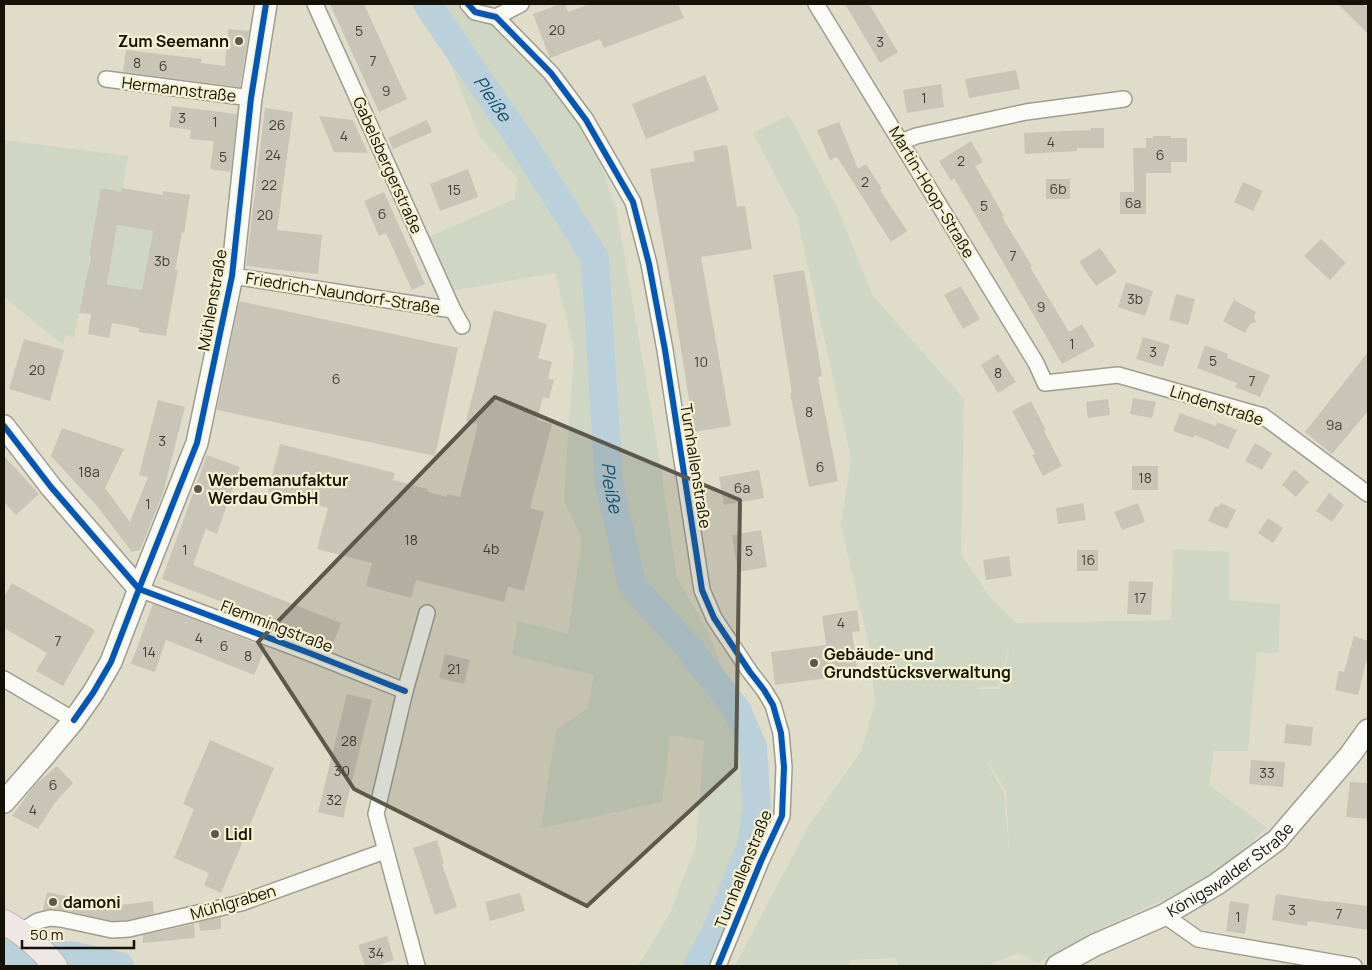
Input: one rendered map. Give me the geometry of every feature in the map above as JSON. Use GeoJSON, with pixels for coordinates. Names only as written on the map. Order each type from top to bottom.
{"type":"FeatureCollection","features":[{"type":"Feature","properties":{"kind":"main road"},"geometry":{"type":"LineString","coordinates":[[17,931],[56,966]]}},
{"type":"Feature","properties":{"kind":"street","name":"Mühlenstraße"},"geometry":{"type":"LineString","coordinates":[[4,802],[74,720],[111,662],[197,443],[232,276],[251,98],[266,4]]}},
{"type":"Feature","properties":{"kind":"street","name":"Gabelsbergerstraße"},"geometry":{"type":"LineString","coordinates":[[315,4],[453,310],[462,326]]}},
{"type":"Feature","properties":{"kind":"street","name":"Turnhallenstraße"},"geometry":{"type":"LineString","coordinates":[[468,4],[475,12],[496,17],[551,73],[586,120],[633,202],[649,264],[702,590],[714,618],[773,705],[781,733],[784,767],[782,816],[761,861],[718,966]]}},
{"type":"Feature","properties":{"kind":"street"},"geometry":{"type":"LineString","coordinates":[[496,17],[521,4]]}},
{"type":"Feature","properties":{"kind":"street","name":"Martin-Hoop-Straße"},"geometry":{"type":"LineString","coordinates":[[816,4],[1036,363],[1045,383]]}},
{"type":"Feature","properties":{"kind":"street","name":"Hermannstraße"},"geometry":{"type":"LineString","coordinates":[[106,79],[251,98]]}},
{"type":"Feature","properties":{"kind":"street"},"geometry":{"type":"LineString","coordinates":[[901,142],[916,136],[1026,112],[1124,100]]}},
{"type":"Feature","properties":{"kind":"street","name":"Friedrich-Naundorf-Straße"},"geometry":{"type":"LineString","coordinates":[[232,276],[453,310]]}},
{"type":"Feature","properties":{"kind":"street","name":"Lindenstraße"},"geometry":{"type":"LineString","coordinates":[[1045,383],[1118,375],[1263,416],[1368,494]]}},
{"type":"Feature","properties":{"kind":"street"},"geometry":{"type":"LineString","coordinates":[[4,426],[51,487],[139,589]]}},
{"type":"Feature","properties":{"kind":"street","name":"Flemmingstraße"},"geometry":{"type":"LineString","coordinates":[[139,589],[406,691]]}},
{"type":"Feature","properties":{"kind":"street"},"geometry":{"type":"LineString","coordinates":[[417,966],[376,814],[427,613]]}},
{"type":"Feature","properties":{"kind":"street"},"geometry":{"type":"LineString","coordinates":[[4,679],[74,720]]}},
{"type":"Feature","properties":{"kind":"street","name":"Königswalder Straße"},"geometry":{"type":"LineString","coordinates":[[1057,966],[1095,945],[1164,915],[1217,884],[1277,840],[1350,755],[1368,730]]}},
{"type":"Feature","properties":{"kind":"street","name":"Mühlgraben"},"geometry":{"type":"LineString","coordinates":[[17,931],[38,921],[50,918],[61,918],[112,930],[129,929],[241,903],[385,851]]}},
{"type":"Feature","properties":{"kind":"street"},"geometry":{"type":"LineString","coordinates":[[1164,915],[1198,939],[1354,966]]}},
{"type":"Feature","properties":{"kind":"highlighted area"},"geometry":{"type":"Polygon","coordinates":[[[495,397],[740,500],[736,768],[587,906],[354,789],[258,642],[495,397]]]}},
{"type":"Feature","properties":{"kind":"green space"},"geometry":{"type":"Polygon","coordinates":[[[427,4],[468,4],[496,17],[586,120],[617,212],[658,450],[677,578],[709,633],[737,710],[753,747],[757,807],[751,846],[715,933],[697,966],[638,966],[669,915],[696,845],[704,741],[670,735],[662,802],[541,828],[556,730],[588,708],[594,675],[512,655],[518,621],[568,634],[582,539],[564,501],[574,350],[555,273],[445,292],[422,240],[515,199],[517,178],[479,136],[427,4]]]}},
{"type":"Feature","properties":{"kind":"green space"},"geometry":{"type":"Polygon","coordinates":[[[789,115],[837,207],[873,296],[964,399],[961,554],[990,597],[1016,623],[1171,620],[1173,549],[1229,552],[1229,600],[1280,604],[1279,653],[1257,652],[1248,751],[1214,751],[1209,785],[1267,828],[1209,879],[1104,927],[1037,963],[1018,952],[988,966],[898,966],[896,958],[850,960],[848,966],[735,966],[808,827],[861,751],[875,703],[871,655],[841,526],[851,458],[797,217],[753,133],[789,115]],[[1012,636],[998,687],[979,687],[979,689],[1000,689],[1012,636]],[[980,750],[1004,793],[1010,860],[1006,791],[980,750]]]}},
{"type":"Feature","properties":{"kind":"green space"},"geometry":{"type":"Polygon","coordinates":[[[4,140],[128,156],[122,192],[101,188],[84,292],[74,337],[65,335],[63,345],[4,297],[4,140]]]}},
{"type":"Feature","properties":{"kind":"green space"},"geometry":{"type":"Polygon","coordinates":[[[117,225],[153,231],[142,290],[107,284],[117,225]]]}},
{"type":"Feature","properties":{"kind":"building"},"geometry":{"type":"Polygon","coordinates":[[[330,4],[364,4],[407,99],[379,112],[330,4]]]}},
{"type":"Feature","properties":{"kind":"building"},"geometry":{"type":"Polygon","coordinates":[[[565,4],[568,12],[590,4],[678,4],[684,18],[604,48],[600,39],[550,58],[533,14],[565,4]]]}},
{"type":"Feature","properties":{"kind":"building"},"geometry":{"type":"Polygon","coordinates":[[[845,4],[869,4],[898,52],[880,63],[845,4]]]}},
{"type":"Feature","properties":{"kind":"building"},"geometry":{"type":"Polygon","coordinates":[[[1338,4],[1363,4],[1368,8],[1368,34],[1338,4]]]}},
{"type":"Feature","properties":{"kind":"building"},"geometry":{"type":"Polygon","coordinates":[[[228,29],[249,31],[240,87],[123,72],[126,50],[202,59],[201,63],[225,66],[228,29]]]}},
{"type":"Feature","properties":{"kind":"building"},"geometry":{"type":"Polygon","coordinates":[[[1016,70],[1020,89],[969,98],[965,79],[1016,70]]]}},
{"type":"Feature","properties":{"kind":"building"},"geometry":{"type":"Polygon","coordinates":[[[705,75],[719,110],[646,139],[632,104],[705,75]]]}},
{"type":"Feature","properties":{"kind":"building"},"geometry":{"type":"Polygon","coordinates":[[[941,84],[944,107],[907,113],[903,90],[941,84]]]}},
{"type":"Feature","properties":{"kind":"building"},"geometry":{"type":"Polygon","coordinates":[[[172,106],[237,114],[231,172],[210,169],[214,141],[190,139],[191,130],[169,127],[172,106]]]}},
{"type":"Feature","properties":{"kind":"building"},"geometry":{"type":"Polygon","coordinates":[[[265,108],[293,112],[277,230],[322,235],[318,274],[246,266],[265,108]]]}},
{"type":"Feature","properties":{"kind":"building"},"geometry":{"type":"Polygon","coordinates":[[[319,116],[353,120],[368,153],[334,152],[319,116]]]}},
{"type":"Feature","properties":{"kind":"building"},"geometry":{"type":"Polygon","coordinates":[[[427,120],[432,132],[393,149],[388,138],[427,120]]]}},
{"type":"Feature","properties":{"kind":"building"},"geometry":{"type":"Polygon","coordinates":[[[839,122],[858,169],[866,164],[882,189],[880,190],[907,231],[891,242],[837,157],[830,160],[817,130],[839,122]]]}},
{"type":"Feature","properties":{"kind":"building"},"geometry":{"type":"Polygon","coordinates":[[[1091,128],[1104,128],[1104,148],[1077,148],[1077,151],[1025,154],[1024,133],[1091,130],[1091,128]]]}},
{"type":"Feature","properties":{"kind":"building"},"geometry":{"type":"Polygon","coordinates":[[[1153,136],[1187,138],[1187,162],[1171,162],[1171,173],[1146,173],[1146,214],[1120,214],[1120,192],[1134,192],[1133,148],[1146,148],[1146,138],[1153,138],[1153,136]]]}},
{"type":"Feature","properties":{"kind":"building"},"geometry":{"type":"Polygon","coordinates":[[[971,141],[983,162],[975,166],[1004,216],[1002,217],[1032,266],[1030,267],[1069,332],[1082,324],[1095,346],[1062,364],[954,178],[951,181],[939,161],[971,141]]]}},
{"type":"Feature","properties":{"kind":"building"},"geometry":{"type":"Polygon","coordinates":[[[727,145],[737,207],[745,206],[752,249],[701,257],[731,426],[694,432],[650,169],[695,161],[693,151],[727,145]]]}},
{"type":"Feature","properties":{"kind":"building"},"geometry":{"type":"Polygon","coordinates":[[[468,169],[478,197],[440,211],[430,184],[468,169]]]}},
{"type":"Feature","properties":{"kind":"building"},"geometry":{"type":"Polygon","coordinates":[[[1046,179],[1070,179],[1070,199],[1046,199],[1046,179]]]}},
{"type":"Feature","properties":{"kind":"building"},"geometry":{"type":"Polygon","coordinates":[[[1243,182],[1263,191],[1253,211],[1234,202],[1243,182]]]}},
{"type":"Feature","properties":{"kind":"building"},"geometry":{"type":"Polygon","coordinates":[[[101,188],[122,192],[122,188],[163,195],[163,191],[190,195],[184,233],[182,232],[175,270],[178,270],[166,336],[139,332],[139,328],[112,323],[109,338],[88,334],[91,314],[79,313],[91,256],[89,256],[101,188]],[[117,225],[107,284],[142,290],[153,231],[117,225]]]}},
{"type":"Feature","properties":{"kind":"building"},"geometry":{"type":"Polygon","coordinates":[[[384,192],[425,284],[412,290],[386,233],[379,236],[364,201],[384,192]]]}},
{"type":"Feature","properties":{"kind":"building"},"geometry":{"type":"Polygon","coordinates":[[[1321,239],[1346,263],[1330,280],[1304,256],[1321,239]]]}},
{"type":"Feature","properties":{"kind":"building"},"geometry":{"type":"Polygon","coordinates":[[[1100,248],[1117,272],[1096,286],[1079,262],[1100,248]]]}},
{"type":"Feature","properties":{"kind":"building"},"geometry":{"type":"Polygon","coordinates":[[[804,270],[822,376],[818,377],[838,481],[809,487],[790,393],[792,393],[773,275],[804,270]]]}},
{"type":"Feature","properties":{"kind":"building"},"geometry":{"type":"Polygon","coordinates":[[[1126,282],[1153,291],[1145,316],[1118,307],[1126,282]]]}},
{"type":"Feature","properties":{"kind":"building"},"geometry":{"type":"Polygon","coordinates":[[[961,286],[980,319],[963,329],[944,295],[961,286]]]}},
{"type":"Feature","properties":{"kind":"building"},"geometry":{"type":"Polygon","coordinates":[[[1176,294],[1195,299],[1188,325],[1169,320],[1176,294]]]}},
{"type":"Feature","properties":{"kind":"building"},"geometry":{"type":"Polygon","coordinates":[[[1234,300],[1256,312],[1254,317],[1256,322],[1250,324],[1245,333],[1223,321],[1234,300]]]}},
{"type":"Feature","properties":{"kind":"building"},"geometry":{"type":"Polygon","coordinates":[[[239,301],[458,348],[435,456],[217,410],[239,301]]]}},
{"type":"Feature","properties":{"kind":"building"},"geometry":{"type":"Polygon","coordinates":[[[494,310],[547,324],[538,358],[552,362],[548,379],[554,380],[549,399],[543,397],[537,420],[552,424],[530,508],[544,512],[524,591],[508,587],[504,602],[416,580],[411,598],[366,586],[372,563],[317,549],[328,508],[268,492],[280,444],[395,473],[393,480],[428,489],[428,492],[447,497],[447,494],[460,497],[478,424],[466,421],[494,310]]]}},
{"type":"Feature","properties":{"kind":"building"},"geometry":{"type":"Polygon","coordinates":[[[1143,337],[1170,345],[1163,367],[1136,359],[1143,337]]]}},
{"type":"Feature","properties":{"kind":"building"},"geometry":{"type":"Polygon","coordinates":[[[24,339],[64,350],[50,401],[9,389],[24,339]]]}},
{"type":"Feature","properties":{"kind":"building"},"geometry":{"type":"Polygon","coordinates":[[[1205,345],[1228,354],[1227,358],[1270,375],[1260,397],[1235,387],[1237,383],[1197,368],[1205,345]]]}},
{"type":"Feature","properties":{"kind":"building"},"geometry":{"type":"Polygon","coordinates":[[[1368,352],[1368,411],[1332,454],[1305,432],[1368,352]]]}},
{"type":"Feature","properties":{"kind":"building"},"geometry":{"type":"Polygon","coordinates":[[[998,354],[1016,382],[998,393],[981,365],[998,354]]]}},
{"type":"Feature","properties":{"kind":"building"},"geometry":{"type":"Polygon","coordinates":[[[1133,398],[1156,402],[1152,418],[1130,414],[1133,398]]]}},
{"type":"Feature","properties":{"kind":"building"},"geometry":{"type":"Polygon","coordinates":[[[1108,399],[1110,415],[1088,418],[1086,402],[1108,399]]]}},
{"type":"Feature","properties":{"kind":"building"},"geometry":{"type":"Polygon","coordinates":[[[158,400],[185,407],[163,493],[140,550],[132,552],[97,506],[51,456],[62,428],[124,449],[105,488],[130,522],[148,477],[139,475],[158,400]]]}},
{"type":"Feature","properties":{"kind":"building"},"geometry":{"type":"Polygon","coordinates":[[[1031,401],[1062,466],[1043,476],[1032,455],[1035,454],[1012,411],[1031,401]]]}},
{"type":"Feature","properties":{"kind":"building"},"geometry":{"type":"Polygon","coordinates":[[[1180,413],[1216,426],[1217,422],[1237,430],[1228,449],[1195,435],[1193,438],[1173,431],[1180,413]]]}},
{"type":"Feature","properties":{"kind":"building"},"geometry":{"type":"Polygon","coordinates":[[[1255,443],[1272,453],[1262,470],[1245,461],[1255,443]]]}},
{"type":"Feature","properties":{"kind":"building"},"geometry":{"type":"Polygon","coordinates":[[[207,455],[240,467],[217,534],[206,529],[193,565],[341,623],[333,644],[162,579],[207,455]]]}},
{"type":"Feature","properties":{"kind":"building"},"geometry":{"type":"Polygon","coordinates":[[[4,456],[39,494],[16,515],[4,502],[4,456]]]}},
{"type":"Feature","properties":{"kind":"building"},"geometry":{"type":"Polygon","coordinates":[[[1132,466],[1158,466],[1158,490],[1132,490],[1132,466]]]}},
{"type":"Feature","properties":{"kind":"building"},"geometry":{"type":"Polygon","coordinates":[[[1294,469],[1309,482],[1296,497],[1282,485],[1294,469]]]}},
{"type":"Feature","properties":{"kind":"building"},"geometry":{"type":"Polygon","coordinates":[[[759,470],[764,498],[724,505],[719,477],[759,470]]]}},
{"type":"Feature","properties":{"kind":"building"},"geometry":{"type":"Polygon","coordinates":[[[1329,493],[1344,505],[1332,522],[1316,511],[1329,493]]]}},
{"type":"Feature","properties":{"kind":"building"},"geometry":{"type":"Polygon","coordinates":[[[1083,503],[1086,520],[1058,524],[1056,508],[1083,503]]]}},
{"type":"Feature","properties":{"kind":"building"},"geometry":{"type":"Polygon","coordinates":[[[1138,503],[1145,522],[1122,530],[1114,512],[1138,503]]]}},
{"type":"Feature","properties":{"kind":"building"},"geometry":{"type":"Polygon","coordinates":[[[1221,503],[1236,510],[1227,529],[1208,521],[1215,506],[1218,507],[1221,503]]]}},
{"type":"Feature","properties":{"kind":"building"},"geometry":{"type":"Polygon","coordinates":[[[1268,518],[1283,528],[1273,543],[1258,533],[1268,518]]]}},
{"type":"Feature","properties":{"kind":"building"},"geometry":{"type":"Polygon","coordinates":[[[761,530],[767,567],[738,572],[732,535],[761,530]]]}},
{"type":"Feature","properties":{"kind":"building"},"geometry":{"type":"Polygon","coordinates":[[[1077,550],[1098,550],[1098,571],[1077,571],[1077,550]]]}},
{"type":"Feature","properties":{"kind":"building"},"geometry":{"type":"Polygon","coordinates":[[[1009,556],[1012,576],[986,580],[983,560],[1009,556]]]}},
{"type":"Feature","properties":{"kind":"building"},"geometry":{"type":"Polygon","coordinates":[[[1129,581],[1153,582],[1151,615],[1127,614],[1129,581]]]}},
{"type":"Feature","properties":{"kind":"building"},"geometry":{"type":"Polygon","coordinates":[[[12,583],[95,630],[63,686],[36,671],[47,653],[4,628],[4,597],[12,583]]]}},
{"type":"Feature","properties":{"kind":"building"},"geometry":{"type":"Polygon","coordinates":[[[153,604],[266,647],[254,675],[166,640],[155,672],[131,664],[153,604]]]}},
{"type":"Feature","properties":{"kind":"building","name":"Gebäude- und Grundstücksverwaltung"},"geometry":{"type":"Polygon","coordinates":[[[857,610],[860,631],[852,632],[858,674],[775,685],[771,652],[826,645],[822,616],[857,610]]]}},
{"type":"Feature","properties":{"kind":"building"},"geometry":{"type":"Polygon","coordinates":[[[1354,636],[1368,641],[1368,662],[1366,661],[1358,695],[1335,690],[1339,671],[1344,672],[1354,636]]]}},
{"type":"Feature","properties":{"kind":"building"},"geometry":{"type":"Polygon","coordinates":[[[445,654],[470,660],[464,684],[439,678],[445,654]]]}},
{"type":"Feature","properties":{"kind":"building"},"geometry":{"type":"Polygon","coordinates":[[[347,694],[372,700],[343,818],[318,812],[347,694]]]}},
{"type":"Feature","properties":{"kind":"building"},"geometry":{"type":"Polygon","coordinates":[[[1286,724],[1313,727],[1311,746],[1284,743],[1286,724]]]}},
{"type":"Feature","properties":{"kind":"building","name":"Lidl"},"geometry":{"type":"Polygon","coordinates":[[[210,740],[274,768],[221,893],[204,885],[209,873],[174,858],[194,809],[183,804],[210,740]]]}},
{"type":"Feature","properties":{"kind":"building"},"geometry":{"type":"Polygon","coordinates":[[[1251,760],[1285,762],[1283,787],[1249,784],[1251,760]]]}},
{"type":"Feature","properties":{"kind":"building"},"geometry":{"type":"Polygon","coordinates":[[[57,766],[73,783],[54,804],[38,829],[12,816],[35,785],[57,766]]]}},
{"type":"Feature","properties":{"kind":"building"},"geometry":{"type":"Polygon","coordinates":[[[1350,782],[1368,783],[1368,819],[1346,817],[1350,782]]]}},
{"type":"Feature","properties":{"kind":"building"},"geometry":{"type":"Polygon","coordinates":[[[437,840],[444,864],[442,864],[457,907],[435,915],[413,848],[437,840]]]}},
{"type":"Feature","properties":{"kind":"building"},"geometry":{"type":"Polygon","coordinates":[[[47,892],[120,908],[121,905],[153,901],[154,914],[128,920],[113,921],[63,910],[44,910],[47,892]]]}},
{"type":"Feature","properties":{"kind":"building"},"geometry":{"type":"Polygon","coordinates":[[[520,893],[525,911],[490,921],[485,902],[520,893]]]}},
{"type":"Feature","properties":{"kind":"building"},"geometry":{"type":"Polygon","coordinates":[[[1276,894],[1368,906],[1368,930],[1308,921],[1307,926],[1272,920],[1276,894]]]}},
{"type":"Feature","properties":{"kind":"building"},"geometry":{"type":"Polygon","coordinates":[[[1230,901],[1249,904],[1245,934],[1226,931],[1230,901]]]}},
{"type":"Feature","properties":{"kind":"building"},"geometry":{"type":"Polygon","coordinates":[[[221,917],[221,929],[200,931],[199,922],[221,917]]]}},
{"type":"Feature","properties":{"kind":"building"},"geometry":{"type":"Polygon","coordinates":[[[194,924],[195,938],[143,943],[143,935],[194,924]]]}},
{"type":"Feature","properties":{"kind":"building"},"geometry":{"type":"Polygon","coordinates":[[[387,936],[394,960],[375,966],[365,966],[358,945],[387,936]]]}},
{"type":"Feature","properties":{"kind":"waterway","name":"Pleiße"},"geometry":{"type":"LineString","coordinates":[[427,4],[523,144],[595,258],[609,483],[632,585],[687,646],[737,710],[753,747],[757,807],[751,846],[715,933],[697,966]]}},
{"type":"Feature","properties":{"kind":"waterway","name":"Pleiße"},"geometry":{"type":"LineString","coordinates":[[4,952],[75,956],[120,966]]}},
{"type":"Feature","properties":{"kind":"cycle path"},"geometry":{"type":"LineString","coordinates":[[266,4],[251,98],[232,276],[197,443],[139,589],[405,691]]}},
{"type":"Feature","properties":{"kind":"cycle path"},"geometry":{"type":"LineString","coordinates":[[468,4],[475,12],[496,17],[551,73],[586,120],[633,202],[649,264],[665,350],[702,590],[714,618],[773,705],[781,733],[784,767],[782,816],[761,861],[718,966]]}},
{"type":"Feature","properties":{"kind":"cycle path"},"geometry":{"type":"LineString","coordinates":[[4,426],[51,487],[139,589],[111,662],[74,720]]}},
{"type":"Feature","properties":{"kind":"place","name":"Zum Seemann"},"geometry":{"type":"Point","coordinates":[239,41]}},
{"type":"Feature","properties":{"kind":"place","name":"Werbemanufaktur Werdau GmbH"},"geometry":{"type":"Point","coordinates":[198,489]}},
{"type":"Feature","properties":{"kind":"place","name":"Gebäude- und Grundstücksverwaltung"},"geometry":{"type":"Point","coordinates":[814,663]}},
{"type":"Feature","properties":{"kind":"place","name":"Lidl"},"geometry":{"type":"Point","coordinates":[215,834]}},
{"type":"Feature","properties":{"kind":"place","name":"damoni"},"geometry":{"type":"Point","coordinates":[53,902]}}]}
